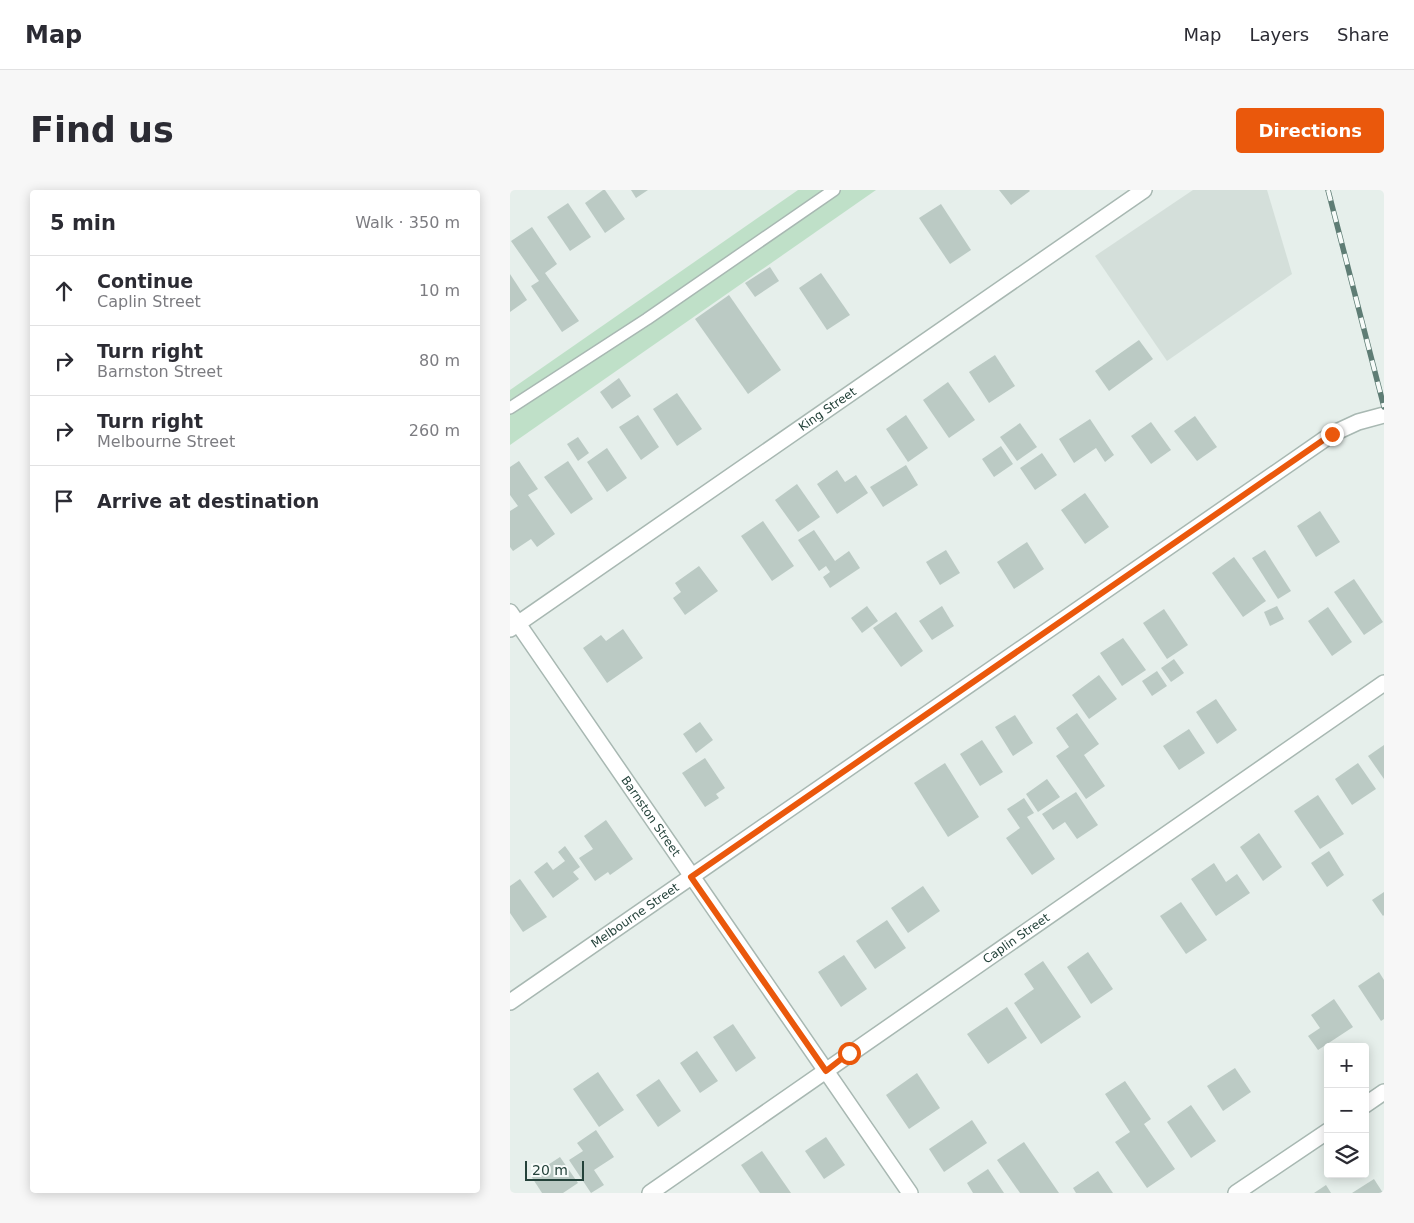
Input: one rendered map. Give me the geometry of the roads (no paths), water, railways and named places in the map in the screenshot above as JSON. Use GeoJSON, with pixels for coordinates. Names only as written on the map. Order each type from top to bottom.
{"type":"FeatureCollection","features":[{"type":"Feature","properties":{"kind":"street","name":"King Street"},"geometry":{"type":"LineString","coordinates":[[513,622],[1144,190]]}},
{"type":"Feature","properties":{"kind":"street","name":"Melbourne Street"},"geometry":{"type":"LineString","coordinates":[[510,1002],[1332,434],[1358,422],[1384,415]]}},
{"type":"Feature","properties":{"kind":"street","name":"Barnston Street"},"geometry":{"type":"LineString","coordinates":[[513,622],[910,1193]]}},
{"type":"Feature","properties":{"kind":"street","name":"Caplin Street"},"geometry":{"type":"LineString","coordinates":[[650,1193],[1384,683]]}},
{"type":"Feature","properties":{"kind":"street"},"geometry":{"type":"LineString","coordinates":[[1369,1102],[1384,1092]]}},
{"type":"Feature","properties":{"kind":"street"},"geometry":{"type":"LineString","coordinates":[[1236,1193],[1324,1133]]}},
{"type":"Feature","properties":{"kind":"lane"},"geometry":{"type":"LineString","coordinates":[[510,408],[647,319],[834,190]]}},
{"type":"Feature","properties":{"kind":"railway"},"geometry":{"type":"LineString","coordinates":[[1328,190],[1384,407]]}}]}
